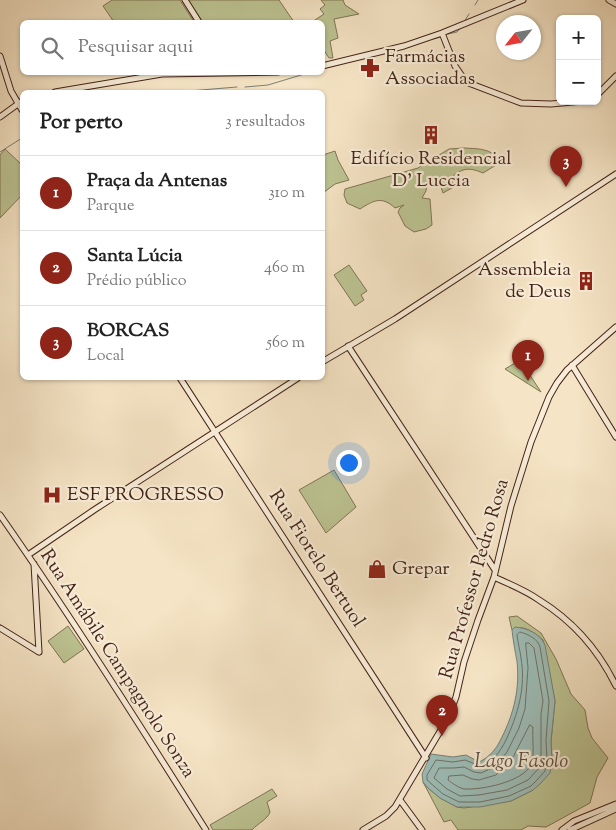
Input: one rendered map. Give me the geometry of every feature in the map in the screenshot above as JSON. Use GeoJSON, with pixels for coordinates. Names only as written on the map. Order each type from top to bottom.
{"type":"FeatureCollection","features":[{"type":"Feature","properties":{"kind":"street"},"geometry":{"type":"LineString","coordinates":[[185,0],[198,20]]}},
{"type":"Feature","properties":{"kind":"street"},"geometry":{"type":"LineString","coordinates":[[325,65],[382,52],[442,33],[523,0]]}},
{"type":"Feature","properties":{"kind":"street"},"geometry":{"type":"LineString","coordinates":[[609,0],[616,4]]}},
{"type":"Feature","properties":{"kind":"street"},"geometry":{"type":"LineString","coordinates":[[442,33],[455,66],[466,82],[521,103],[556,104]]}},
{"type":"Feature","properties":{"kind":"street"},"geometry":{"type":"LineString","coordinates":[[0,56],[11,91],[20,101]]}},
{"type":"Feature","properties":{"kind":"street"},"geometry":{"type":"LineString","coordinates":[[67,90],[156,75]]}},
{"type":"Feature","properties":{"kind":"street"},"geometry":{"type":"LineString","coordinates":[[601,91],[616,76]]}},
{"type":"Feature","properties":{"kind":"street"},"geometry":{"type":"LineString","coordinates":[[0,117],[20,103]]}},
{"type":"Feature","properties":{"kind":"street"},"geometry":{"type":"LineString","coordinates":[[325,360],[402,314],[616,174]]}},
{"type":"Feature","properties":{"kind":"street","name":"Rua Professor Pedro Rosa"},"geometry":{"type":"LineString","coordinates":[[362,829],[386,816],[400,800],[448,718],[456,697],[464,662],[494,577],[511,506],[531,442],[548,400],[557,383],[572,365],[616,327]]}},
{"type":"Feature","properties":{"kind":"street"},"geometry":{"type":"LineString","coordinates":[[348,346],[496,570]]}},
{"type":"Feature","properties":{"kind":"street"},"geometry":{"type":"LineString","coordinates":[[572,365],[616,437]]}},
{"type":"Feature","properties":{"kind":"street","name":"Rua Fiorelo Bertuol"},"geometry":{"type":"LineString","coordinates":[[181,380],[426,758]]}},
{"type":"Feature","properties":{"kind":"street"},"geometry":{"type":"LineString","coordinates":[[28,555],[295,380]]}},
{"type":"Feature","properties":{"kind":"street","name":"Rua Amábile Campagnolo Sonza"},"geometry":{"type":"LineString","coordinates":[[0,515],[34,563],[150,740],[206,830]]}},
{"type":"Feature","properties":{"kind":"street"},"geometry":{"type":"LineString","coordinates":[[0,628],[39,652],[34,563]]}},
{"type":"Feature","properties":{"kind":"street"},"geometry":{"type":"LineString","coordinates":[[494,577],[538,598],[568,622],[598,654],[616,686]]}},
{"type":"Feature","properties":{"kind":"street"},"geometry":{"type":"LineString","coordinates":[[400,800],[422,830]]}},
{"type":"Feature","properties":{"kind":"street"},"geometry":{"type":"LineString","coordinates":[[562,830],[574,821],[616,804]]}},
{"type":"Feature","properties":{"kind":"street"},"geometry":{"type":"LineString","coordinates":[[570,830],[616,809]]}},
{"type":"Feature","properties":{"kind":"green space"},"geometry":{"type":"Polygon","coordinates":[[[112,0],[180,0],[193,20],[113,20],[103,6],[112,0]]]}},
{"type":"Feature","properties":{"kind":"green space"},"geometry":{"type":"Polygon","coordinates":[[[187,0],[279,0],[293,20],[200,20],[187,0]]]}},
{"type":"Feature","properties":{"kind":"green space"},"geometry":{"type":"Polygon","coordinates":[[[321,0],[343,0],[345,5],[359,14],[334,19],[338,38],[330,41],[333,58],[329,58],[325,52],[325,20],[315,20],[324,14],[320,9],[325,5],[321,0]]]}},
{"type":"Feature","properties":{"kind":"green space"},"geometry":{"type":"Polygon","coordinates":[[[5,149],[20,163],[20,197],[0,218],[0,155],[5,149]]]}},
{"type":"Feature","properties":{"kind":"green space"},"geometry":{"type":"Polygon","coordinates":[[[449,149],[480,149],[489,152],[501,162],[483,173],[471,169],[461,171],[453,176],[452,188],[443,193],[441,187],[435,181],[427,183],[426,191],[422,198],[430,199],[432,225],[426,229],[414,232],[405,226],[398,212],[404,205],[395,208],[386,202],[378,201],[360,209],[347,203],[344,195],[345,189],[418,168],[449,149]]]}},
{"type":"Feature","properties":{"kind":"green space"},"geometry":{"type":"Polygon","coordinates":[[[335,151],[349,180],[335,184],[325,192],[325,154],[335,151]]]}},
{"type":"Feature","properties":{"kind":"green space"},"geometry":{"type":"Polygon","coordinates":[[[349,265],[367,291],[361,295],[364,300],[355,306],[334,275],[349,265]]]}},
{"type":"Feature","properties":{"kind":"green space"},"geometry":{"type":"Polygon","coordinates":[[[520,360],[541,392],[505,369],[520,360]]]}},
{"type":"Feature","properties":{"kind":"green space"},"geometry":{"type":"Polygon","coordinates":[[[334,470],[356,507],[326,533],[299,490],[334,470]]]}},
{"type":"Feature","properties":{"kind":"green space"},"geometry":{"type":"Polygon","coordinates":[[[517,616],[541,633],[556,659],[571,694],[585,710],[592,738],[608,758],[597,777],[590,803],[546,827],[528,826],[521,830],[458,830],[451,820],[444,822],[423,782],[440,798],[457,807],[464,808],[511,801],[533,790],[552,761],[551,741],[555,701],[543,640],[524,628],[512,630],[509,617],[517,616]]]}},
{"type":"Feature","properties":{"kind":"green space"},"geometry":{"type":"Polygon","coordinates":[[[68,626],[84,649],[64,663],[48,641],[68,626]]]}},
{"type":"Feature","properties":{"kind":"green space"},"geometry":{"type":"Polygon","coordinates":[[[272,789],[277,796],[267,802],[270,812],[252,830],[213,830],[210,825],[272,789]]]}},
{"type":"Feature","properties":{"kind":"water","name":"Lago Fasolo"},"geometry":{"type":"Polygon","coordinates":[[[515,627],[533,632],[545,645],[555,701],[550,773],[533,790],[511,801],[480,807],[457,807],[440,798],[428,788],[423,782],[422,774],[431,754],[453,757],[466,755],[479,762],[490,755],[498,745],[510,719],[517,691],[518,671],[512,630],[515,627]]]}},
{"type":"Feature","properties":{"kind":"waterway"},"geometry":{"type":"LineString","coordinates":[[475,5],[478,0]]}},
{"type":"Feature","properties":{"kind":"waterway"},"geometry":{"type":"LineString","coordinates":[[464,22],[469,14]]}},
{"type":"Feature","properties":{"kind":"waterway"},"geometry":{"type":"LineString","coordinates":[[448,34],[457,32],[461,27]]}},
{"type":"Feature","properties":{"kind":"waterway"},"geometry":{"type":"LineString","coordinates":[[433,39],[441,37]]}},
{"type":"Feature","properties":{"kind":"waterway"},"geometry":{"type":"LineString","coordinates":[[325,68],[352,61]]}},
{"type":"Feature","properties":{"kind":"waterway"},"geometry":{"type":"LineString","coordinates":[[245,87],[268,85],[301,75]]}},
{"type":"Feature","properties":{"kind":"waterway"},"geometry":{"type":"LineString","coordinates":[[201,90],[237,87]]}},
{"type":"Feature","properties":{"kind":"waterway"},"geometry":{"type":"LineString","coordinates":[[0,152],[20,139]]}},
{"type":"Feature","properties":{"kind":"place","name":"Farmácias Associadas"},"geometry":{"type":"Point","coordinates":[370,68]}},
{"type":"Feature","properties":{"kind":"place","name":"Edifício Residencial D' Luccia"},"geometry":{"type":"Point","coordinates":[431,135]}},
{"type":"Feature","properties":{"kind":"place","name":"BORCAS"},"geometry":{"type":"Point","coordinates":[566,187]}},
{"type":"Feature","properties":{"kind":"place","name":"Assembleia de Deus"},"geometry":{"type":"Point","coordinates":[586,281]}},
{"type":"Feature","properties":{"kind":"place","name":"Praça da Antenas"},"geometry":{"type":"Point","coordinates":[528,381]}},
{"type":"Feature","properties":{"kind":"place","name":"ESF PROGRESSO"},"geometry":{"type":"Point","coordinates":[52,495]}},
{"type":"Feature","properties":{"kind":"place","name":"Grepar"},"geometry":{"type":"Point","coordinates":[377,569]}},
{"type":"Feature","properties":{"kind":"place","name":"Santa Lúcia"},"geometry":{"type":"Point","coordinates":[442,736]}}]}
